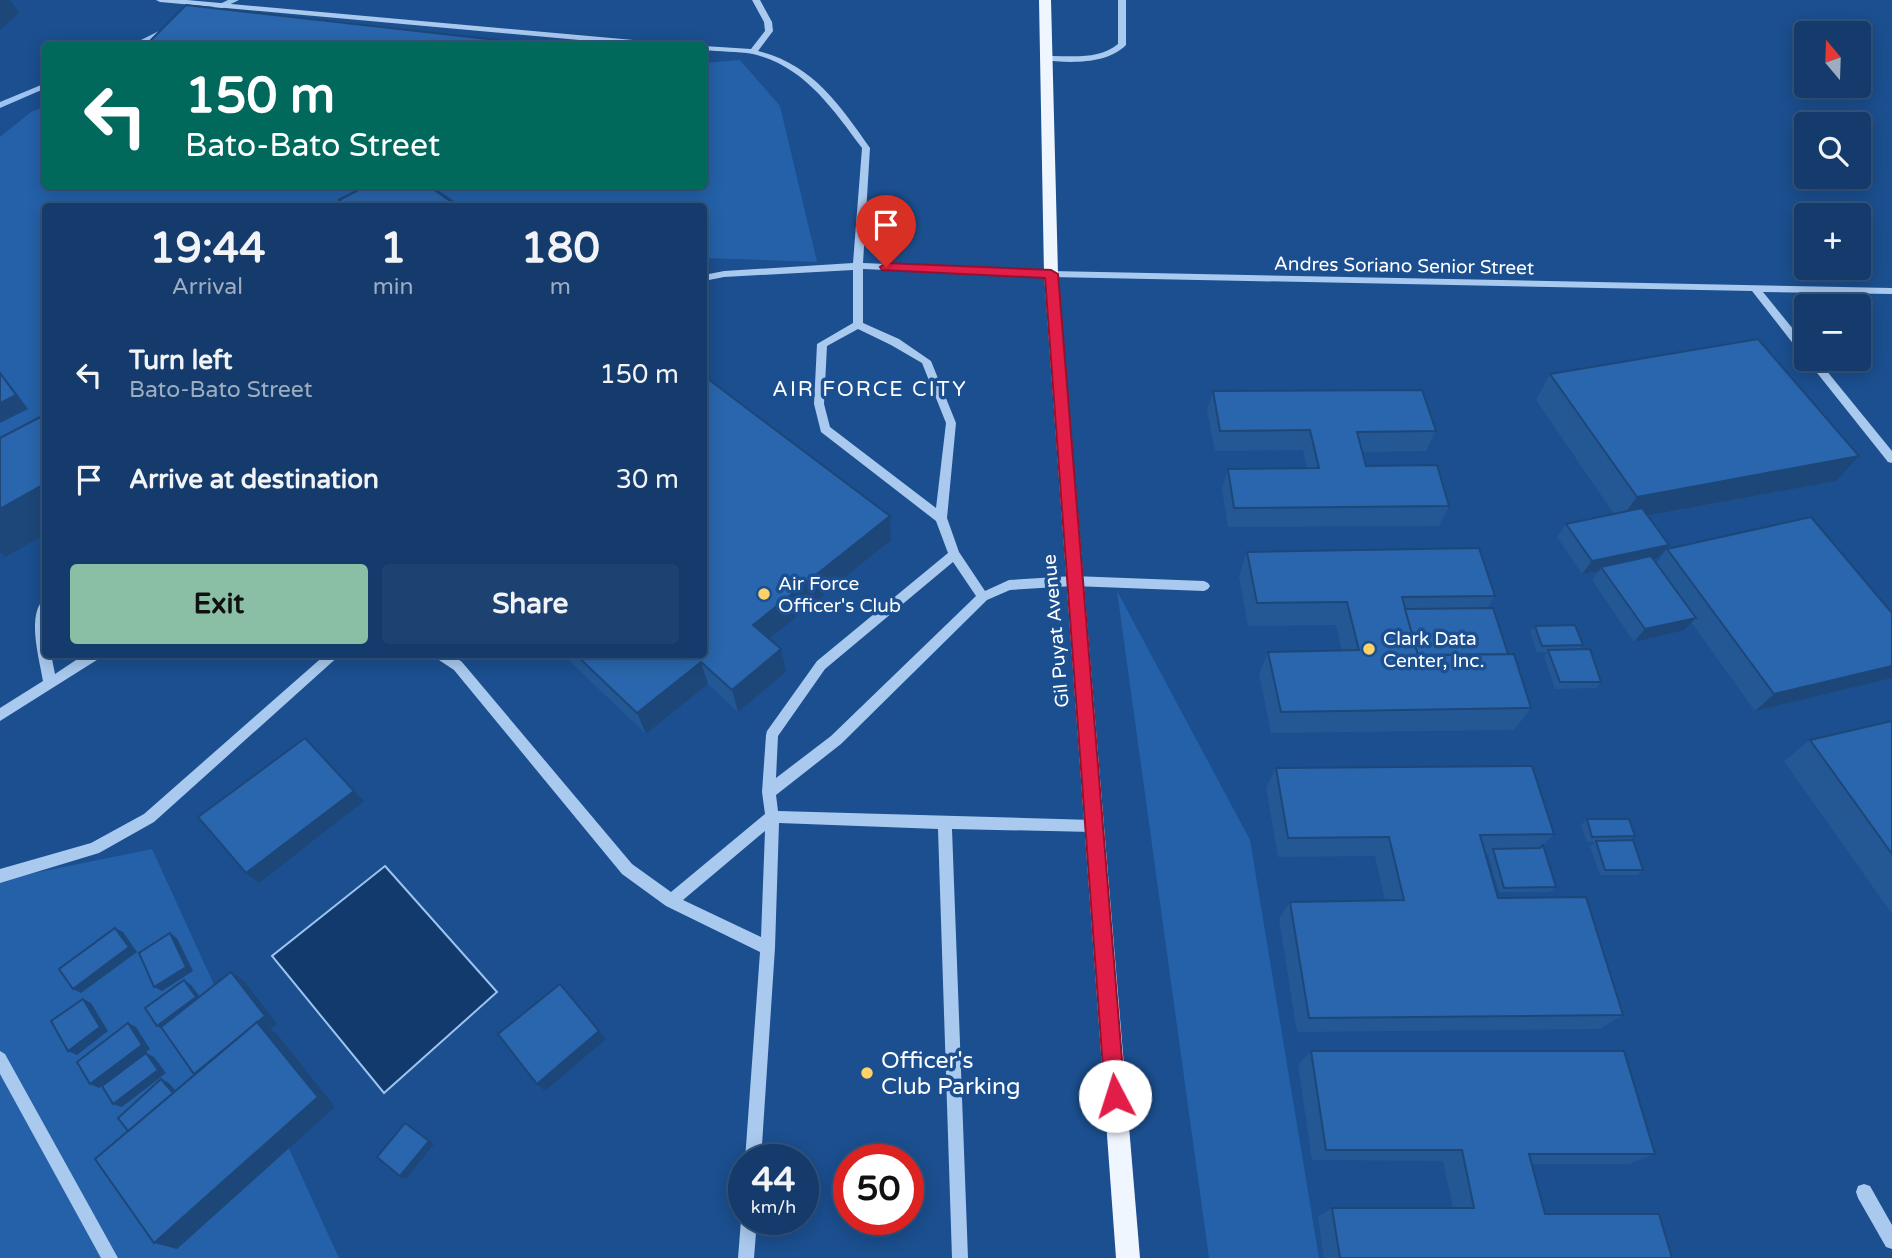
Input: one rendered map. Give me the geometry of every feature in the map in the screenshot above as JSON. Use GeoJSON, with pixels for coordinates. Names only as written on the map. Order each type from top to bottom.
{"type":"FeatureCollection","features":[{"type":"Feature","properties":{"kind":"main road","name":"Gil Puyat Avenue"},"geometry":{"type":"LineString","coordinates":[[1045,0],[1051,274],[1128,1258]]}},
{"type":"Feature","properties":{"kind":"street"},"geometry":{"type":"LineString","coordinates":[[160,0],[634,42]]}},
{"type":"Feature","properties":{"kind":"street"},"geometry":{"type":"LineString","coordinates":[[753,52],[769,31],[768,22],[756,0]]}},
{"type":"Feature","properties":{"kind":"street"},"geometry":{"type":"LineString","coordinates":[[1045,58],[1115,53],[1122,45],[1122,0]]}},
{"type":"Feature","properties":{"kind":"street"},"geometry":{"type":"LineString","coordinates":[[707,48],[753,52],[774,58],[807,75],[866,148],[858,266],[858,325]]}},
{"type":"Feature","properties":{"kind":"street","name":"Andres Soriano Senior Street"},"geometry":{"type":"LineString","coordinates":[[707,277],[724,274],[858,266],[1051,274],[1892,291]]}},
{"type":"Feature","properties":{"kind":"street"},"geometry":{"type":"LineString","coordinates":[[1756,290],[1794,337]]}},
{"type":"Feature","properties":{"kind":"street"},"geometry":{"type":"LineString","coordinates":[[858,325],[822,344],[818,404],[825,429],[941,518]]}},
{"type":"Feature","properties":{"kind":"street"},"geometry":{"type":"LineString","coordinates":[[858,325],[895,342],[926,361],[951,423],[941,518],[954,554],[983,597]]}},
{"type":"Feature","properties":{"kind":"street"},"geometry":{"type":"LineString","coordinates":[[1821,371],[1892,459]]}},
{"type":"Feature","properties":{"kind":"street"},"geometry":{"type":"LineString","coordinates":[[754,1144],[768,948],[772,735],[821,665],[954,554]]}},
{"type":"Feature","properties":{"kind":"street"},"geometry":{"type":"LineString","coordinates":[[769,792],[836,740],[983,597],[1009,585],[1073,581],[1204,586]]}},
{"type":"Feature","properties":{"kind":"street"},"geometry":{"type":"LineString","coordinates":[[42,619],[42,638]]}},
{"type":"Feature","properties":{"kind":"street"},"geometry":{"type":"LineString","coordinates":[[46,658],[50,683]]}},
{"type":"Feature","properties":{"kind":"street"},"geometry":{"type":"LineString","coordinates":[[0,715],[90,658]]}},
{"type":"Feature","properties":{"kind":"street"},"geometry":{"type":"LineString","coordinates":[[0,876],[94,849],[149,818],[330,658]]}},
{"type":"Feature","properties":{"kind":"street"},"geometry":{"type":"LineString","coordinates":[[446,658],[458,666],[627,869],[671,901],[768,948]]}},
{"type":"Feature","properties":{"kind":"street"},"geometry":{"type":"LineString","coordinates":[[671,901],[772,817],[1093,826]]}},
{"type":"Feature","properties":{"kind":"street"},"geometry":{"type":"LineString","coordinates":[[946,823],[960,1258]]}},
{"type":"Feature","properties":{"kind":"street"},"geometry":{"type":"LineString","coordinates":[[1864,1192],[1892,1241]]}},
{"type":"Feature","properties":{"kind":"street"},"geometry":{"type":"LineString","coordinates":[[746,1258],[748,1235]]}},
{"type":"Feature","properties":{"kind":"lane"},"geometry":{"type":"LineString","coordinates":[[0,1059],[110,1258]]}},
{"type":"Feature","properties":{"kind":"shaded area"},"geometry":{"type":"Polygon","coordinates":[[[740,60],[780,106],[817,262],[707,258],[707,203],[458,203],[436,189],[707,189],[707,63],[740,60]]]}},
{"type":"Feature","properties":{"kind":"shaded area"},"geometry":{"type":"Polygon","coordinates":[[[42,108],[42,189],[426,189],[397,203],[42,203],[42,458],[0,481],[0,137],[31,112],[42,108]]]}},
{"type":"Feature","properties":{"kind":"shaded area"},"geometry":{"type":"Polygon","coordinates":[[[1117,591],[1250,840],[1319,1258],[1209,1258],[1117,591]]]}},
{"type":"Feature","properties":{"kind":"shaded area"},"geometry":{"type":"Polygon","coordinates":[[[152,849],[339,1258],[0,1258],[0,880],[152,849]]]}},
{"type":"Feature","properties":{"kind":"shaded area"},"geometry":{"type":"Polygon","coordinates":[[[385,866],[497,992],[384,1093],[272,956],[385,866]]]}},
{"type":"Feature","properties":{"kind":"building"},"geometry":{"type":"Polygon","coordinates":[[[186,5],[514,42],[149,42],[186,5]]]}},
{"type":"Feature","properties":{"kind":"building"},"geometry":{"type":"Polygon","coordinates":[[[360,189],[433,189],[453,203],[343,203],[339,200],[360,189]]]}},
{"type":"Feature","properties":{"kind":"building"},"geometry":{"type":"Polygon","coordinates":[[[1758,339],[1859,456],[1637,497],[1550,374],[1758,339]]]}},
{"type":"Feature","properties":{"kind":"building"},"geometry":{"type":"Polygon","coordinates":[[[0,373],[16,395],[0,403],[0,373]]]}},
{"type":"Feature","properties":{"kind":"building","name":"Air Force Officer's Club"},"geometry":{"type":"Polygon","coordinates":[[[707,378],[890,516],[753,625],[781,649],[732,690],[701,662],[637,713],[579,658],[707,658],[707,378]]]}},
{"type":"Feature","properties":{"kind":"building"},"geometry":{"type":"Polygon","coordinates":[[[1422,390],[1436,431],[1357,432],[1366,466],[1437,465],[1449,506],[1234,508],[1228,469],[1319,468],[1310,430],[1220,431],[1213,391],[1422,390]]]}},
{"type":"Feature","properties":{"kind":"building"},"geometry":{"type":"Polygon","coordinates":[[[42,416],[42,485],[0,509],[0,438],[42,416]]]}},
{"type":"Feature","properties":{"kind":"building"},"geometry":{"type":"Polygon","coordinates":[[[1642,508],[1669,545],[1592,561],[1566,524],[1642,508]]]}},
{"type":"Feature","properties":{"kind":"building"},"geometry":{"type":"Polygon","coordinates":[[[1811,517],[1892,613],[1892,666],[1774,694],[1667,549],[1811,517]]]}},
{"type":"Feature","properties":{"kind":"building"},"geometry":{"type":"Polygon","coordinates":[[[1479,548],[1495,596],[1402,597],[1418,655],[1514,654],[1531,708],[1281,712],[1268,652],[1359,650],[1347,602],[1257,603],[1247,552],[1479,548]]]}},
{"type":"Feature","properties":{"kind":"building"},"geometry":{"type":"Polygon","coordinates":[[[1651,556],[1696,618],[1645,629],[1601,567],[1651,556]]]}},
{"type":"Feature","properties":{"kind":"building"},"geometry":{"type":"Polygon","coordinates":[[[1493,608],[1508,654],[1418,655],[1405,609],[1493,608]]]}},
{"type":"Feature","properties":{"kind":"building"},"geometry":{"type":"Polygon","coordinates":[[[1575,625],[1583,645],[1542,646],[1535,626],[1575,625]]]}},
{"type":"Feature","properties":{"kind":"building"},"geometry":{"type":"Polygon","coordinates":[[[1590,649],[1601,682],[1560,682],[1548,650],[1590,649]]]}},
{"type":"Feature","properties":{"kind":"building"},"geometry":{"type":"Polygon","coordinates":[[[1892,721],[1892,854],[1810,740],[1892,721]]]}},
{"type":"Feature","properties":{"kind":"building"},"geometry":{"type":"Polygon","coordinates":[[[305,738],[354,791],[246,873],[198,817],[305,738]]]}},
{"type":"Feature","properties":{"kind":"building"},"geometry":{"type":"Polygon","coordinates":[[[1532,766],[1554,834],[1480,835],[1498,898],[1586,897],[1623,1015],[1309,1018],[1290,902],[1404,900],[1389,837],[1288,838],[1276,768],[1532,766]]]}},
{"type":"Feature","properties":{"kind":"building"},"geometry":{"type":"Polygon","coordinates":[[[1587,819],[1629,819],[1635,836],[1592,837],[1587,819]]]}},
{"type":"Feature","properties":{"kind":"building"},"geometry":{"type":"Polygon","coordinates":[[[1633,840],[1643,870],[1605,870],[1596,841],[1633,840]]]}},
{"type":"Feature","properties":{"kind":"building"},"geometry":{"type":"Polygon","coordinates":[[[1543,845],[1556,887],[1504,888],[1493,849],[1540,848],[1543,845]]]}},
{"type":"Feature","properties":{"kind":"building"},"geometry":{"type":"Polygon","coordinates":[[[115,928],[129,947],[73,989],[59,969],[115,928]]]}},
{"type":"Feature","properties":{"kind":"building"},"geometry":{"type":"Polygon","coordinates":[[[170,933],[186,967],[154,987],[139,953],[170,933]]]}},
{"type":"Feature","properties":{"kind":"building"},"geometry":{"type":"Polygon","coordinates":[[[231,972],[265,1016],[194,1074],[161,1027],[231,972]]]}},
{"type":"Feature","properties":{"kind":"building"},"geometry":{"type":"Polygon","coordinates":[[[184,980],[196,997],[157,1026],[145,1008],[184,980]]]}},
{"type":"Feature","properties":{"kind":"building"},"geometry":{"type":"Polygon","coordinates":[[[560,984],[599,1031],[537,1084],[498,1034],[560,984]]]}},
{"type":"Feature","properties":{"kind":"building"},"geometry":{"type":"Polygon","coordinates":[[[83,999],[100,1027],[68,1051],[51,1021],[83,999]]]}},
{"type":"Feature","properties":{"kind":"building"},"geometry":{"type":"Polygon","coordinates":[[[257,1022],[318,1097],[154,1243],[95,1159],[257,1022]]]}},
{"type":"Feature","properties":{"kind":"building"},"geometry":{"type":"Polygon","coordinates":[[[128,1023],[142,1045],[90,1084],[77,1062],[128,1023]]]}},
{"type":"Feature","properties":{"kind":"building"},"geometry":{"type":"Polygon","coordinates":[[[1311,1051],[1624,1051],[1655,1154],[1529,1154],[1545,1214],[1659,1214],[1672,1258],[1340,1258],[1332,1208],[1474,1208],[1462,1150],[1326,1150],[1311,1051]]]}},
{"type":"Feature","properties":{"kind":"building"},"geometry":{"type":"Polygon","coordinates":[[[146,1053],[158,1070],[113,1104],[102,1086],[146,1053]]]}},
{"type":"Feature","properties":{"kind":"building"},"geometry":{"type":"Polygon","coordinates":[[[161,1079],[173,1093],[128,1131],[118,1118],[161,1079]]]}},
{"type":"Feature","properties":{"kind":"building"},"geometry":{"type":"Polygon","coordinates":[[[405,1123],[429,1141],[400,1176],[377,1157],[405,1123]]]}},
{"type":"Feature","properties":{"kind":"waterway"},"geometry":{"type":"LineString","coordinates":[[201,15],[235,0]]}},
{"type":"Feature","properties":{"kind":"waterway"},"geometry":{"type":"LineString","coordinates":[[142,42],[168,30]]}},
{"type":"Feature","properties":{"kind":"waterway"},"geometry":{"type":"LineString","coordinates":[[0,105],[42,87]]}},
{"type":"Feature","properties":{"kind":"place","name":"Air Force Officer's Club"},"geometry":{"type":"Point","coordinates":[764,594]}},
{"type":"Feature","properties":{"kind":"place","name":"Clark Data Center, Inc."},"geometry":{"type":"Point","coordinates":[1369,649]}},
{"type":"Feature","properties":{"kind":"place","name":"Officer's Club Parking"},"geometry":{"type":"Point","coordinates":[867,1073]}},
{"type":"Feature","properties":{"kind":"district","name":"AIR FORCE CITY"},"geometry":{"type":"Point","coordinates":[870,389]}},
{"type":"Feature","properties":{"kind":"route"},"geometry":{"type":"LineString","coordinates":[[886,267],[1051,274],[1115,1096]]}}]}
